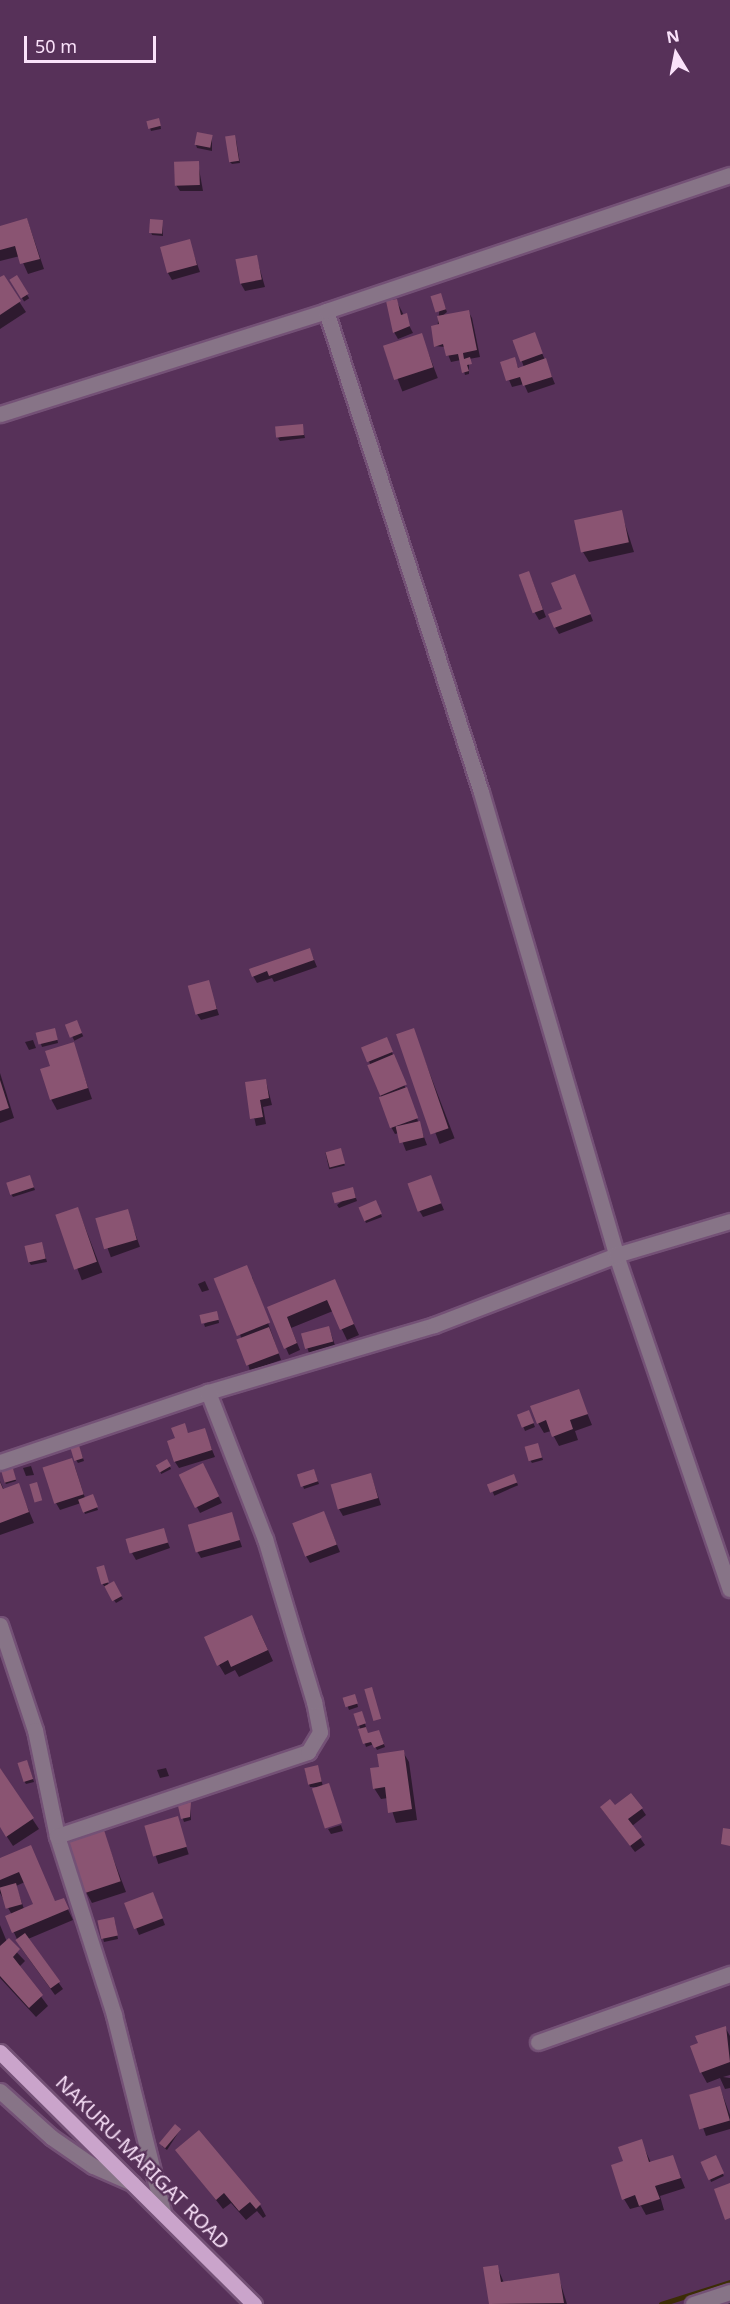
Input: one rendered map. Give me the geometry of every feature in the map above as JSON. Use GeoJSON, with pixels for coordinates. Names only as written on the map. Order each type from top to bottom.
{"type":"FeatureCollection","features":[{"type":"Feature","properties":{"kind":"main road","name":"NAKURU-MARIGAT ROAD"},"geometry":{"type":"LineString","coordinates":[[0,2052],[140,2187],[253,2303]]}},
{"type":"Feature","properties":{"kind":"street"},"geometry":{"type":"LineString","coordinates":[[0,414],[326,311],[730,175]]}},
{"type":"Feature","properties":{"kind":"street"},"geometry":{"type":"LineString","coordinates":[[326,311],[481,792],[616,1255],[730,1589]]}},
{"type":"Feature","properties":{"kind":"street"},"geometry":{"type":"LineString","coordinates":[[0,1462],[208,1392],[434,1325],[616,1255],[730,1221]]}},
{"type":"Feature","properties":{"kind":"street"},"geometry":{"type":"LineString","coordinates":[[57,1836],[308,1752],[320,1732],[314,1702],[265,1539],[208,1392]]}},
{"type":"Feature","properties":{"kind":"street"},"geometry":{"type":"LineString","coordinates":[[0,1625],[35,1730],[57,1836],[114,2015],[163,2211]]}},
{"type":"Feature","properties":{"kind":"street"},"geometry":{"type":"LineString","coordinates":[[538,2042],[730,1974]]}},
{"type":"Feature","properties":{"kind":"street"},"geometry":{"type":"LineString","coordinates":[[0,2091],[51,2138],[93,2166],[140,2187]]}},
{"type":"Feature","properties":{"kind":"street"},"geometry":{"type":"LineString","coordinates":[[701,2303],[730,2292]]}},
{"type":"Feature","properties":{"kind":"building"},"geometry":{"type":"Polygon","coordinates":[[[159,118],[161,126],[148,129],[146,121],[159,118]]]}},
{"type":"Feature","properties":{"kind":"building"},"geometry":{"type":"Polygon","coordinates":[[[197,132],[213,135],[210,148],[195,145],[197,132]]]}},
{"type":"Feature","properties":{"kind":"building"},"geometry":{"type":"Polygon","coordinates":[[[235,135],[239,161],[229,162],[225,137],[235,135]]]}},
{"type":"Feature","properties":{"kind":"building"},"geometry":{"type":"Polygon","coordinates":[[[199,161],[200,185],[175,186],[174,162],[199,161]]]}},
{"type":"Feature","properties":{"kind":"building"},"geometry":{"type":"Polygon","coordinates":[[[27,218],[40,259],[20,264],[15,246],[0,250],[0,226],[27,218]]]}},
{"type":"Feature","properties":{"kind":"building"},"geometry":{"type":"Polygon","coordinates":[[[150,219],[163,220],[162,234],[149,233],[150,219]]]}},
{"type":"Feature","properties":{"kind":"building"},"geometry":{"type":"Polygon","coordinates":[[[190,239],[197,265],[167,273],[160,247],[190,239]]]}},
{"type":"Feature","properties":{"kind":"building"},"geometry":{"type":"Polygon","coordinates":[[[257,255],[262,280],[240,284],[235,259],[257,255]]]}},
{"type":"Feature","properties":{"kind":"building"},"geometry":{"type":"Polygon","coordinates":[[[4,275],[21,301],[0,315],[0,277],[4,275]]]}},
{"type":"Feature","properties":{"kind":"building"},"geometry":{"type":"Polygon","coordinates":[[[17,275],[29,294],[21,298],[9,280],[17,275]]]}},
{"type":"Feature","properties":{"kind":"building"},"geometry":{"type":"Polygon","coordinates":[[[441,293],[446,309],[435,312],[430,296],[441,293]]]}},
{"type":"Feature","properties":{"kind":"building"},"geometry":{"type":"Polygon","coordinates":[[[397,299],[401,315],[407,313],[410,326],[393,333],[386,301],[397,299]]]}},
{"type":"Feature","properties":{"kind":"building"},"geometry":{"type":"Polygon","coordinates":[[[469,310],[477,350],[463,353],[464,359],[470,357],[472,364],[467,365],[469,371],[462,373],[458,354],[446,356],[443,344],[434,347],[431,326],[439,324],[437,316],[469,310]]]}},
{"type":"Feature","properties":{"kind":"building"},"geometry":{"type":"Polygon","coordinates":[[[535,332],[543,354],[520,362],[512,340],[535,332]]]}},
{"type":"Feature","properties":{"kind":"building"},"geometry":{"type":"Polygon","coordinates":[[[422,333],[433,367],[394,380],[383,346],[422,333]]]}},
{"type":"Feature","properties":{"kind":"building"},"geometry":{"type":"Polygon","coordinates":[[[515,357],[518,368],[546,358],[552,377],[523,386],[520,377],[506,381],[500,362],[515,357]]]}},
{"type":"Feature","properties":{"kind":"building"},"geometry":{"type":"Polygon","coordinates":[[[303,424],[304,435],[276,437],[275,426],[303,424]]]}},
{"type":"Feature","properties":{"kind":"building"},"geometry":{"type":"Polygon","coordinates":[[[622,510],[629,542],[581,552],[574,520],[622,510]]]}},
{"type":"Feature","properties":{"kind":"building"},"geometry":{"type":"Polygon","coordinates":[[[529,571],[543,610],[533,613],[519,575],[529,571]]]}},
{"type":"Feature","properties":{"kind":"building"},"geometry":{"type":"Polygon","coordinates":[[[575,574],[591,614],[554,628],[548,614],[562,609],[551,583],[575,574]]]}},
{"type":"Feature","properties":{"kind":"building"},"geometry":{"type":"Polygon","coordinates":[[[310,948],[314,960],[269,976],[267,971],[252,977],[249,969],[310,948]]]}},
{"type":"Feature","properties":{"kind":"building"},"geometry":{"type":"Polygon","coordinates":[[[209,980],[217,1009],[196,1015],[188,986],[209,980]]]}},
{"type":"Feature","properties":{"kind":"building"},"geometry":{"type":"Polygon","coordinates":[[[77,1020],[82,1033],[70,1038],[65,1025],[77,1020]]]}},
{"type":"Feature","properties":{"kind":"building"},"geometry":{"type":"Polygon","coordinates":[[[55,1028],[58,1040],[38,1044],[36,1033],[55,1028]]]}},
{"type":"Feature","properties":{"kind":"building"},"geometry":{"type":"Polygon","coordinates":[[[414,1028],[449,1128],[431,1134],[396,1034],[414,1028]]]}},
{"type":"Feature","properties":{"kind":"building"},"geometry":{"type":"Polygon","coordinates":[[[387,1037],[393,1052],[367,1062],[361,1047],[387,1037]]]}},
{"type":"Feature","properties":{"kind":"building"},"geometry":{"type":"Polygon","coordinates":[[[74,1042],[88,1088],[50,1100],[40,1069],[50,1066],[45,1051],[74,1042]]]}},
{"type":"Feature","properties":{"kind":"building"},"geometry":{"type":"Polygon","coordinates":[[[394,1054],[407,1084],[380,1096],[367,1065],[394,1054]]]}},
{"type":"Feature","properties":{"kind":"building"},"geometry":{"type":"Polygon","coordinates":[[[266,1079],[269,1098],[260,1100],[263,1117],[250,1119],[245,1082],[266,1079]]]}},
{"type":"Feature","properties":{"kind":"building"},"geometry":{"type":"Polygon","coordinates":[[[0,1080],[9,1108],[0,1111],[0,1080]]]}},
{"type":"Feature","properties":{"kind":"building"},"geometry":{"type":"Polygon","coordinates":[[[407,1087],[418,1118],[390,1128],[379,1097],[407,1087]]]}},
{"type":"Feature","properties":{"kind":"building"},"geometry":{"type":"Polygon","coordinates":[[[420,1121],[424,1138],[399,1143],[396,1127],[420,1121]]]}},
{"type":"Feature","properties":{"kind":"building"},"geometry":{"type":"Polygon","coordinates":[[[341,1148],[345,1163],[330,1168],[326,1152],[341,1148]]]}},
{"type":"Feature","properties":{"kind":"building"},"geometry":{"type":"Polygon","coordinates":[[[30,1175],[34,1187],[10,1195],[6,1183],[30,1175]]]}},
{"type":"Feature","properties":{"kind":"building"},"geometry":{"type":"Polygon","coordinates":[[[431,1175],[441,1203],[418,1212],[408,1184],[431,1175]]]}},
{"type":"Feature","properties":{"kind":"building"},"geometry":{"type":"Polygon","coordinates":[[[353,1187],[356,1198],[335,1203],[332,1193],[353,1187]]]}},
{"type":"Feature","properties":{"kind":"building"},"geometry":{"type":"Polygon","coordinates":[[[376,1200],[382,1214],[364,1221],[359,1207],[376,1200]]]}},
{"type":"Feature","properties":{"kind":"building"},"geometry":{"type":"Polygon","coordinates":[[[78,1207],[97,1262],[74,1270],[55,1215],[78,1207]]]}},
{"type":"Feature","properties":{"kind":"building"},"geometry":{"type":"Polygon","coordinates":[[[128,1209],[137,1240],[104,1249],[95,1218],[128,1209]]]}},
{"type":"Feature","properties":{"kind":"building"},"geometry":{"type":"Polygon","coordinates":[[[42,1242],[46,1259],[28,1263],[24,1246],[42,1242]]]}},
{"type":"Feature","properties":{"kind":"building"},"geometry":{"type":"Polygon","coordinates":[[[247,1265],[270,1322],[237,1336],[214,1278],[247,1265]]]}},
{"type":"Feature","properties":{"kind":"building"},"geometry":{"type":"Polygon","coordinates":[[[335,1279],[354,1324],[340,1330],[327,1300],[287,1317],[297,1343],[284,1349],[267,1307],[335,1279]]]}},
{"type":"Feature","properties":{"kind":"building"},"geometry":{"type":"Polygon","coordinates":[[[217,1311],[219,1320],[201,1324],[199,1315],[217,1311]]]}},
{"type":"Feature","properties":{"kind":"building"},"geometry":{"type":"Polygon","coordinates":[[[329,1326],[333,1341],[305,1349],[301,1334],[329,1326]]]}},
{"type":"Feature","properties":{"kind":"building"},"geometry":{"type":"Polygon","coordinates":[[[269,1327],[279,1353],[246,1366],[236,1340],[269,1327]]]}},
{"type":"Feature","properties":{"kind":"building"},"geometry":{"type":"Polygon","coordinates":[[[579,1389],[588,1414],[570,1420],[573,1429],[552,1437],[546,1420],[537,1424],[530,1406],[579,1389]]]}},
{"type":"Feature","properties":{"kind":"building"},"geometry":{"type":"Polygon","coordinates":[[[529,1410],[534,1423],[522,1428],[517,1415],[529,1410]]]}},
{"type":"Feature","properties":{"kind":"building"},"geometry":{"type":"Polygon","coordinates":[[[185,1423],[188,1433],[205,1428],[212,1450],[174,1462],[167,1441],[175,1438],[171,1428],[185,1423]]]}},
{"type":"Feature","properties":{"kind":"building"},"geometry":{"type":"Polygon","coordinates":[[[78,1442],[83,1458],[74,1461],[69,1445],[78,1442]]]}},
{"type":"Feature","properties":{"kind":"building"},"geometry":{"type":"Polygon","coordinates":[[[538,1443],[542,1457],[529,1461],[525,1447],[538,1443]]]}},
{"type":"Feature","properties":{"kind":"building"},"geometry":{"type":"Polygon","coordinates":[[[72,1458],[84,1494],[54,1504],[43,1468],[72,1458]]]}},
{"type":"Feature","properties":{"kind":"building"},"geometry":{"type":"Polygon","coordinates":[[[167,1459],[171,1466],[160,1472],[156,1466],[167,1459]]]}},
{"type":"Feature","properties":{"kind":"building"},"geometry":{"type":"Polygon","coordinates":[[[203,1463],[219,1496],[195,1508],[179,1475],[203,1463]]]}},
{"type":"Feature","properties":{"kind":"building"},"geometry":{"type":"Polygon","coordinates":[[[12,1465],[16,1479],[5,1483],[0,1468],[12,1465]]]}},
{"type":"Feature","properties":{"kind":"building"},"geometry":{"type":"Polygon","coordinates":[[[314,1469],[318,1481],[301,1487],[297,1475],[314,1469]]]}},
{"type":"Feature","properties":{"kind":"building"},"geometry":{"type":"Polygon","coordinates":[[[371,1473],[378,1498],[338,1510],[331,1485],[371,1473]]]}},
{"type":"Feature","properties":{"kind":"building"},"geometry":{"type":"Polygon","coordinates":[[[514,1474],[517,1482],[490,1493],[487,1484],[514,1474]]]}},
{"type":"Feature","properties":{"kind":"building"},"geometry":{"type":"Polygon","coordinates":[[[0,1482],[3,1489],[19,1483],[29,1512],[0,1523],[0,1482]]]}},
{"type":"Feature","properties":{"kind":"building"},"geometry":{"type":"Polygon","coordinates":[[[37,1482],[42,1500],[35,1502],[29,1484],[37,1482]]]}},
{"type":"Feature","properties":{"kind":"building"},"geometry":{"type":"Polygon","coordinates":[[[93,1494],[98,1507],[83,1513],[78,1500],[93,1494]]]}},
{"type":"Feature","properties":{"kind":"building"},"geometry":{"type":"Polygon","coordinates":[[[324,1511],[337,1545],[305,1557],[292,1523],[324,1511]]]}},
{"type":"Feature","properties":{"kind":"building"},"geometry":{"type":"Polygon","coordinates":[[[232,1512],[240,1540],[196,1553],[188,1525],[232,1512]]]}},
{"type":"Feature","properties":{"kind":"building"},"geometry":{"type":"Polygon","coordinates":[[[164,1528],[168,1542],[130,1553],[126,1539],[164,1528]]]}},
{"type":"Feature","properties":{"kind":"building"},"geometry":{"type":"Polygon","coordinates":[[[104,1565],[109,1582],[101,1585],[96,1567],[104,1565]]]}},
{"type":"Feature","properties":{"kind":"building"},"geometry":{"type":"Polygon","coordinates":[[[114,1581],[122,1596],[112,1601],[104,1586],[114,1581]]]}},
{"type":"Feature","properties":{"kind":"building"},"geometry":{"type":"Polygon","coordinates":[[[252,1615],[268,1650],[231,1667],[228,1660],[217,1666],[204,1637],[252,1615]]]}},
{"type":"Feature","properties":{"kind":"building"},"geometry":{"type":"Polygon","coordinates":[[[372,1687],[381,1719],[373,1721],[364,1689],[372,1687]]]}},
{"type":"Feature","properties":{"kind":"building"},"geometry":{"type":"Polygon","coordinates":[[[355,1694],[358,1704],[345,1707],[343,1698],[355,1694]]]}},
{"type":"Feature","properties":{"kind":"building"},"geometry":{"type":"Polygon","coordinates":[[[362,1711],[366,1723],[357,1726],[353,1714],[362,1711]]]}},
{"type":"Feature","properties":{"kind":"building"},"geometry":{"type":"Polygon","coordinates":[[[366,1727],[368,1733],[379,1730],[384,1744],[374,1748],[371,1742],[363,1744],[358,1729],[366,1727]]]}},
{"type":"Feature","properties":{"kind":"building"},"geometry":{"type":"Polygon","coordinates":[[[404,1750],[412,1809],[388,1813],[385,1787],[373,1789],[370,1768],[379,1767],[377,1754],[404,1750]]]}},
{"type":"Feature","properties":{"kind":"building"},"geometry":{"type":"Polygon","coordinates":[[[27,1760],[33,1779],[24,1782],[17,1763],[27,1760]]]}},
{"type":"Feature","properties":{"kind":"building"},"geometry":{"type":"Polygon","coordinates":[[[318,1765],[322,1782],[308,1785],[304,1768],[318,1765]]]}},
{"type":"Feature","properties":{"kind":"building"},"geometry":{"type":"Polygon","coordinates":[[[0,1768],[34,1818],[6,1837],[0,1827],[0,1768]]]}},
{"type":"Feature","properties":{"kind":"building"},"geometry":{"type":"Polygon","coordinates":[[[329,1783],[342,1823],[325,1829],[312,1789],[329,1783]]]}},
{"type":"Feature","properties":{"kind":"building"},"geometry":{"type":"Polygon","coordinates":[[[631,1793],[643,1808],[628,1819],[642,1837],[630,1846],[600,1807],[610,1799],[615,1805],[631,1793]]]}},
{"type":"Feature","properties":{"kind":"building"},"geometry":{"type":"Polygon","coordinates":[[[191,1802],[190,1817],[181,1819],[178,1806],[191,1802]]]}},
{"type":"Feature","properties":{"kind":"building"},"geometry":{"type":"Polygon","coordinates":[[[178,1816],[187,1847],[153,1856],[144,1826],[178,1816]]]}},
{"type":"Feature","properties":{"kind":"building"},"geometry":{"type":"Polygon","coordinates":[[[723,1828],[730,1829],[730,1846],[721,1844],[723,1828]]]}},
{"type":"Feature","properties":{"kind":"building"},"geometry":{"type":"Polygon","coordinates":[[[104,1830],[121,1881],[84,1893],[67,1842],[104,1830]]]}},
{"type":"Feature","properties":{"kind":"building"},"geometry":{"type":"Polygon","coordinates":[[[31,1845],[55,1901],[64,1898],[69,1909],[12,1933],[5,1916],[33,1904],[19,1872],[0,1880],[0,1858],[31,1845]]]}},
{"type":"Feature","properties":{"kind":"building"},"geometry":{"type":"Polygon","coordinates":[[[16,1883],[22,1904],[6,1909],[0,1888],[16,1883]]]}},
{"type":"Feature","properties":{"kind":"building"},"geometry":{"type":"Polygon","coordinates":[[[153,1892],[163,1918],[134,1929],[124,1903],[153,1892]]]}},
{"type":"Feature","properties":{"kind":"building"},"geometry":{"type":"Polygon","coordinates":[[[114,1917],[118,1936],[101,1939],[97,1921],[114,1917]]]}},
{"type":"Feature","properties":{"kind":"building"},"geometry":{"type":"Polygon","coordinates":[[[25,1933],[60,1982],[51,1989],[15,1940],[25,1933]]]}},
{"type":"Feature","properties":{"kind":"building"},"geometry":{"type":"Polygon","coordinates":[[[9,1938],[20,1949],[13,1957],[43,1995],[29,2008],[0,1976],[0,1946],[9,1938]]]}},
{"type":"Feature","properties":{"kind":"building"},"geometry":{"type":"Polygon","coordinates":[[[726,2026],[730,2062],[700,2073],[690,2046],[698,2043],[695,2036],[726,2026]]]}},
{"type":"Feature","properties":{"kind":"building"},"geometry":{"type":"Polygon","coordinates":[[[720,2086],[730,2121],[699,2129],[689,2095],[720,2086]]]}},
{"type":"Feature","properties":{"kind":"building"},"geometry":{"type":"Polygon","coordinates":[[[175,2124],[181,2129],[165,2148],[159,2143],[175,2124]]]}},
{"type":"Feature","properties":{"kind":"building"},"geometry":{"type":"Polygon","coordinates":[[[199,2130],[261,2204],[256,2209],[250,2202],[239,2211],[224,2193],[216,2200],[175,2150],[199,2130]]]}},
{"type":"Feature","properties":{"kind":"building"},"geometry":{"type":"Polygon","coordinates":[[[642,2139],[649,2162],[673,2155],[681,2178],[655,2186],[660,2199],[639,2206],[635,2195],[622,2200],[611,2165],[623,2161],[618,2147],[642,2139]]]}},
{"type":"Feature","properties":{"kind":"building"},"geometry":{"type":"Polygon","coordinates":[[[716,2155],[724,2173],[709,2180],[700,2162],[716,2155]]]}},
{"type":"Feature","properties":{"kind":"building"},"geometry":{"type":"Polygon","coordinates":[[[730,2183],[730,2218],[725,2220],[714,2189],[730,2183]]]}},
{"type":"Feature","properties":{"kind":"building"},"geometry":{"type":"Polygon","coordinates":[[[498,2265],[501,2282],[559,2273],[564,2303],[489,2304],[483,2267],[498,2265]]]}},
{"type":"Feature","properties":{"kind":"waterway"},"geometry":{"type":"LineString","coordinates":[[661,2304],[730,2282]]}}]}
